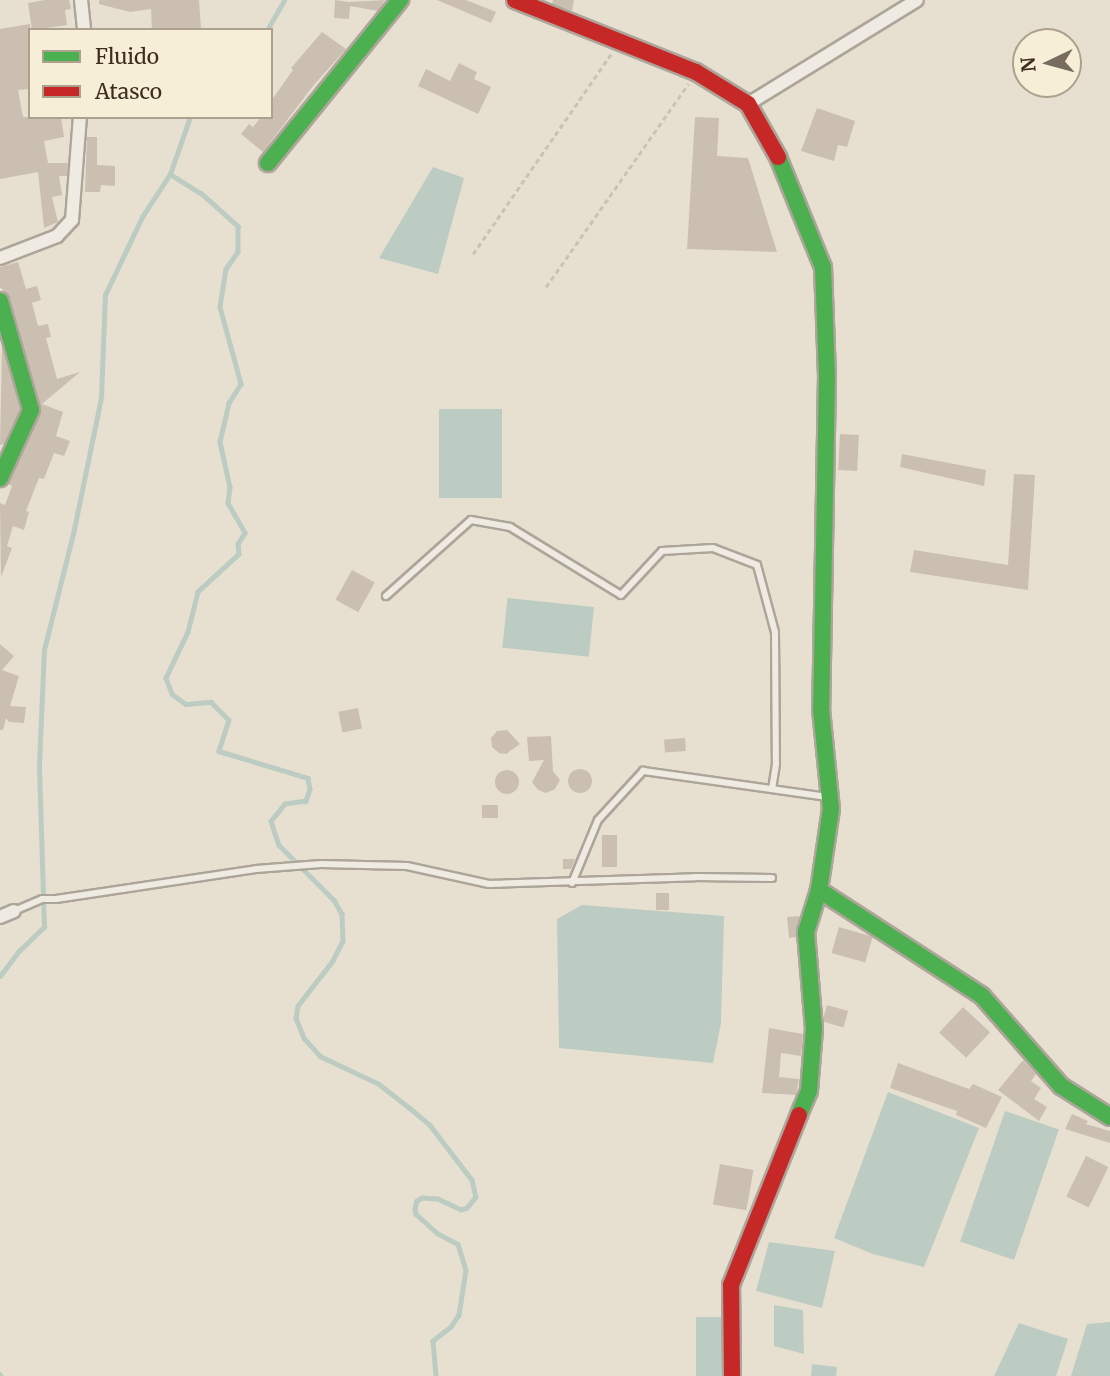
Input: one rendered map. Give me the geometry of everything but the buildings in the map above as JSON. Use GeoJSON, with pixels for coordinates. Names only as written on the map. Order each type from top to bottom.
{"type":"FeatureCollection","features":[{"type":"Feature","properties":{"kind":"street"},"geometry":{"type":"LineString","coordinates":[[81,0],[84,28]]}},
{"type":"Feature","properties":{"kind":"street"},"geometry":{"type":"LineString","coordinates":[[268,163],[400,0]]}},
{"type":"Feature","properties":{"kind":"street"},"geometry":{"type":"LineString","coordinates":[[515,0],[696,72],[748,104],[773,145],[823,267],[827,376],[821,709],[831,809],[819,890],[806,932],[814,1030],[809,1091],[731,1285],[732,1376]]}},
{"type":"Feature","properties":{"kind":"street"},"geometry":{"type":"LineString","coordinates":[[748,104],[917,0]]}},
{"type":"Feature","properties":{"kind":"street"},"geometry":{"type":"LineString","coordinates":[[0,258],[57,236],[72,220],[80,119]]}},
{"type":"Feature","properties":{"kind":"street"},"geometry":{"type":"LineString","coordinates":[[0,301],[31,410],[0,478]]}},
{"type":"Feature","properties":{"kind":"street"},"geometry":{"type":"LineString","coordinates":[[819,890],[982,996],[1061,1086],[1110,1117]]}},
{"type":"Feature","properties":{"kind":"street"},"geometry":{"type":"LineString","coordinates":[[0,917],[14,911]]}},
{"type":"Feature","properties":{"kind":"lane"},"geometry":{"type":"LineString","coordinates":[[386,596],[471,520],[510,527],[621,595],[662,551],[713,548],[757,565],[775,632],[776,764],[772,789]]}},
{"type":"Feature","properties":{"kind":"lane"},"geometry":{"type":"LineString","coordinates":[[572,883],[598,820],[643,771],[830,797]]}},
{"type":"Feature","properties":{"kind":"lane"},"geometry":{"type":"LineString","coordinates":[[14,911],[42,899],[256,869],[321,864],[407,866],[489,884],[695,877],[772,878]]}},
{"type":"Feature","properties":{"kind":"path"},"geometry":{"type":"LineString","coordinates":[[473,254],[618,43]]}},
{"type":"Feature","properties":{"kind":"path"},"geometry":{"type":"LineString","coordinates":[[547,287],[696,72]]}},
{"type":"Feature","properties":{"kind":"shaded area"},"geometry":{"type":"Polygon","coordinates":[[[433,167],[464,178],[438,274],[379,258],[433,167]]]}},
{"type":"Feature","properties":{"kind":"shaded area"},"geometry":{"type":"Polygon","coordinates":[[[439,409],[502,409],[502,498],[439,498],[439,409]]]}},
{"type":"Feature","properties":{"kind":"shaded area"},"geometry":{"type":"Polygon","coordinates":[[[507,598],[594,607],[589,657],[502,648],[507,598]]]}},
{"type":"Feature","properties":{"kind":"shaded area"},"geometry":{"type":"Polygon","coordinates":[[[582,905],[724,916],[721,1023],[713,1063],[559,1048],[557,919],[582,905]]]}},
{"type":"Feature","properties":{"kind":"shaded area"},"geometry":{"type":"Polygon","coordinates":[[[888,1092],[979,1128],[924,1267],[873,1254],[834,1238],[888,1092]]]}},
{"type":"Feature","properties":{"kind":"shaded area"},"geometry":{"type":"Polygon","coordinates":[[[1005,1111],[1059,1130],[1014,1260],[960,1241],[1005,1111]]]}},
{"type":"Feature","properties":{"kind":"shaded area"},"geometry":{"type":"Polygon","coordinates":[[[769,1242],[835,1251],[822,1308],[756,1291],[769,1242]]]}},
{"type":"Feature","properties":{"kind":"shaded area"},"geometry":{"type":"Polygon","coordinates":[[[774,1305],[803,1310],[804,1354],[774,1346],[774,1305]]]}},
{"type":"Feature","properties":{"kind":"shaded area"},"geometry":{"type":"Polygon","coordinates":[[[696,1317],[724,1317],[724,1376],[696,1376],[696,1317]]]}},
{"type":"Feature","properties":{"kind":"shaded area"},"geometry":{"type":"Polygon","coordinates":[[[1110,1322],[1110,1376],[1071,1376],[1087,1324],[1110,1322]]]}},
{"type":"Feature","properties":{"kind":"shaded area"},"geometry":{"type":"Polygon","coordinates":[[[1019,1323],[1068,1339],[1056,1376],[994,1376],[1019,1323]]]}},
{"type":"Feature","properties":{"kind":"shaded area"},"geometry":{"type":"Polygon","coordinates":[[[812,1364],[837,1367],[836,1376],[811,1376],[812,1364]]]}},
{"type":"Feature","properties":{"kind":"waterway"},"geometry":{"type":"LineString","coordinates":[[268,28],[284,0]]}},
{"type":"Feature","properties":{"kind":"waterway"},"geometry":{"type":"LineString","coordinates":[[0,976],[19,951],[44,927],[39,764],[44,650],[73,534],[101,397],[105,295],[142,217],[170,174],[189,119]]}},
{"type":"Feature","properties":{"kind":"waterway"},"geometry":{"type":"LineString","coordinates":[[170,174],[201,193],[238,226],[238,252],[226,269],[220,307],[241,384],[229,403],[220,442],[230,487],[228,503],[245,533],[238,544],[239,554],[198,592],[188,632],[166,678],[172,694],[186,704],[211,702],[229,720],[219,751],[308,778],[310,789],[306,801],[285,804],[271,821],[279,845],[334,900],[342,914],[343,941],[333,961],[298,1006],[296,1018],[304,1038],[320,1056],[379,1084],[430,1125],[472,1180],[476,1197],[467,1208],[461,1210],[437,1199],[422,1198],[417,1201],[415,1209],[416,1214],[437,1233],[458,1244],[466,1270],[459,1315],[451,1327],[433,1341],[436,1376]]}},
{"type":"Feature","properties":{"kind":"traffic: fast"},"geometry":{"type":"LineString","coordinates":[[268,163],[400,0]]}},
{"type":"Feature","properties":{"kind":"traffic: fast"},"geometry":{"type":"LineString","coordinates":[[778,157],[823,267],[827,376],[821,709],[831,809],[819,890],[806,932],[814,1029],[809,1091],[799,1115]]}},
{"type":"Feature","properties":{"kind":"traffic: fast"},"geometry":{"type":"LineString","coordinates":[[0,301],[31,410],[0,478]]}},
{"type":"Feature","properties":{"kind":"traffic: fast"},"geometry":{"type":"LineString","coordinates":[[819,890],[982,996],[1061,1086],[1110,1117]]}},
{"type":"Feature","properties":{"kind":"traffic: jam"},"geometry":{"type":"LineString","coordinates":[[515,0],[696,72],[748,104],[778,157]]}},
{"type":"Feature","properties":{"kind":"traffic: jam"},"geometry":{"type":"LineString","coordinates":[[732,1376],[731,1285],[799,1115]]}}]}
